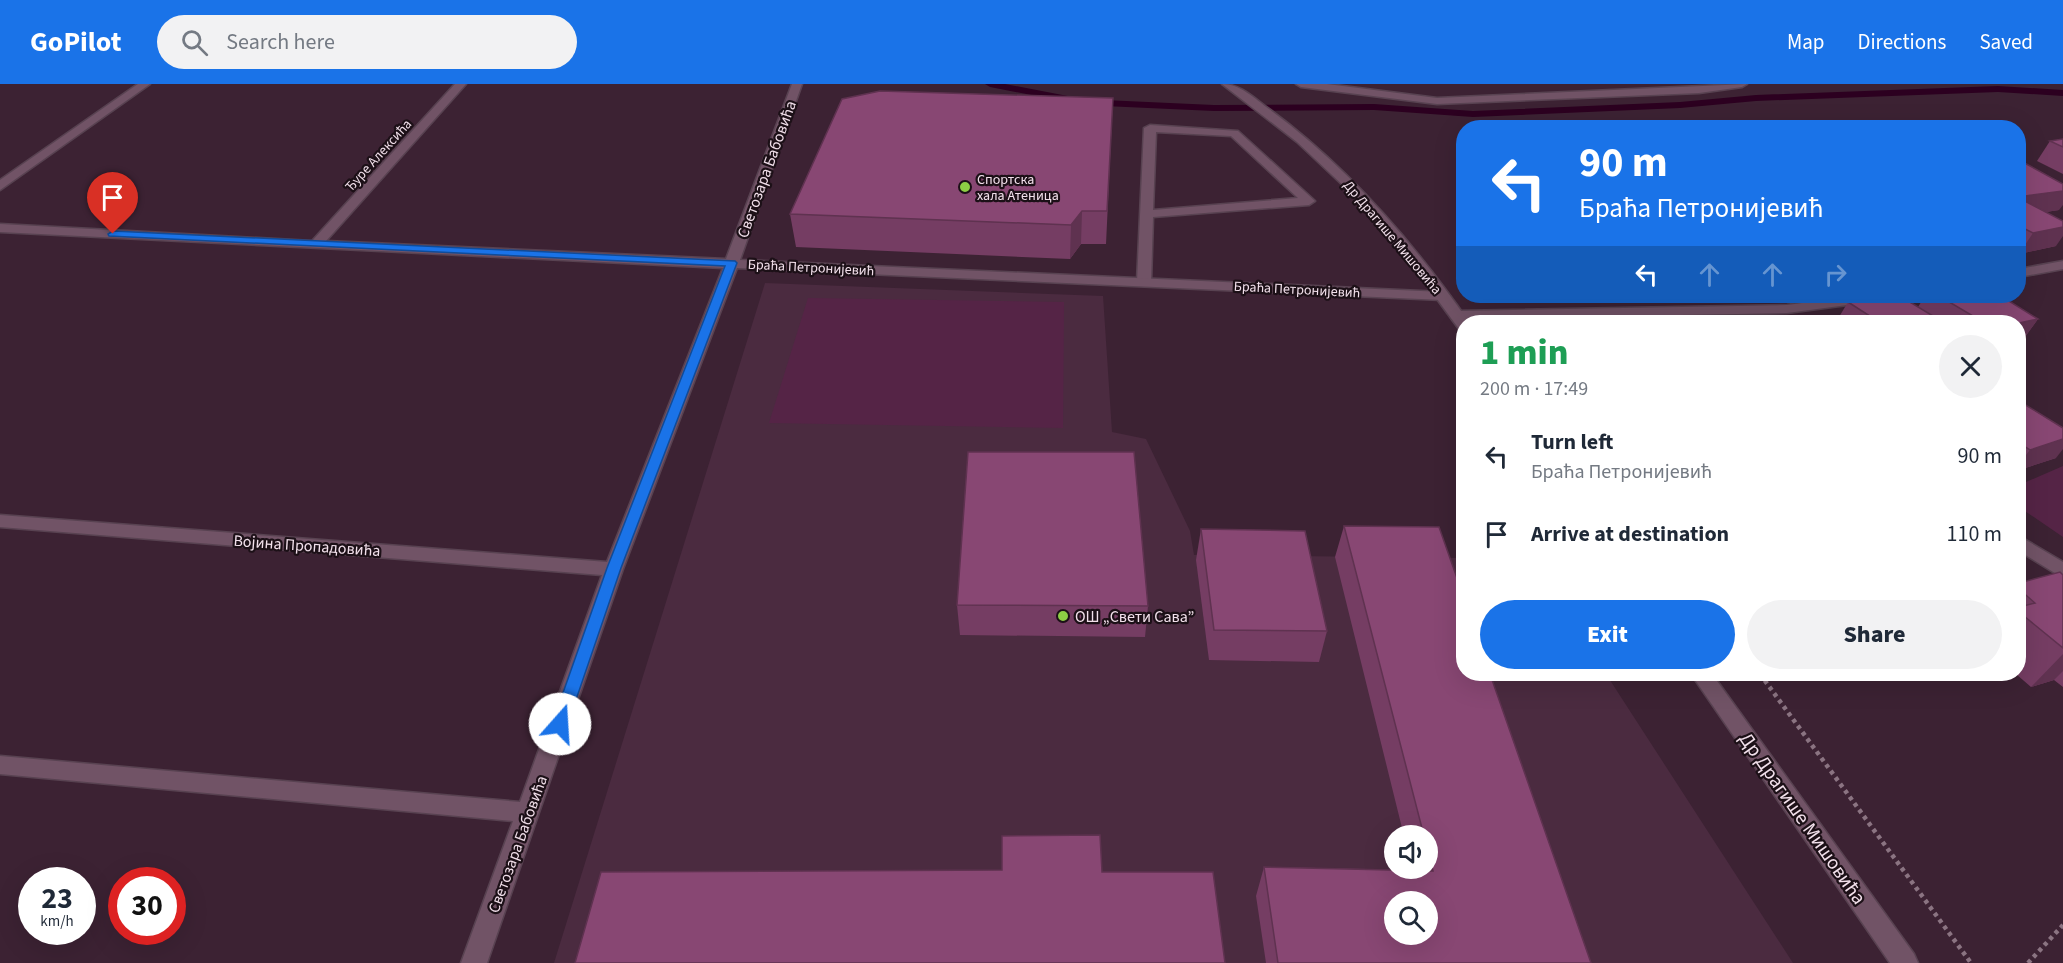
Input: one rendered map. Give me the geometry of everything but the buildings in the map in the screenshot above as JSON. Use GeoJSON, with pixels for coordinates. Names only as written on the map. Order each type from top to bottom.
{"type":"FeatureCollection","features":[{"type":"Feature","properties":{"kind":"street"},"geometry":{"type":"LineString","coordinates":[[0,186],[145,84]]}},
{"type":"Feature","properties":{"kind":"street","name":"Ђуре Алексића"},"geometry":{"type":"LineString","coordinates":[[316,245],[461,84]]}},
{"type":"Feature","properties":{"kind":"street","name":"Светозара Бабовића"},"geometry":{"type":"LineString","coordinates":[[474,963],[614,568],[732,263],[796,84]]}},
{"type":"Feature","properties":{"kind":"street"},"geometry":{"type":"LineString","coordinates":[[1301,84],[1437,100],[1699,90],[1742,84]]}},
{"type":"Feature","properties":{"kind":"street","name":"Др Драгише Мишовића"},"geometry":{"type":"LineString","coordinates":[[1229,86],[1311,148],[1353,189],[1377,214],[1456,315]]}},
{"type":"Feature","properties":{"kind":"street"},"geometry":{"type":"LineString","coordinates":[[1144,282],[1150,128],[1234,133],[1310,201],[1147,214]]}},
{"type":"Feature","properties":{"kind":"street","name":"Браћа Петронијевић"},"geometry":{"type":"LineString","coordinates":[[0,228],[316,245],[1443,296]]}},
{"type":"Feature","properties":{"kind":"street"},"geometry":{"type":"LineString","coordinates":[[2026,272],[2063,265]]}},
{"type":"Feature","properties":{"kind":"street"},"geometry":{"type":"LineString","coordinates":[[1609,315],[1787,309],[1832,303]]}},
{"type":"Feature","properties":{"kind":"street","name":"Војина Пропадовића"},"geometry":{"type":"LineString","coordinates":[[0,521],[614,568]]}},
{"type":"Feature","properties":{"kind":"street"},"geometry":{"type":"LineString","coordinates":[[2026,547],[2063,571]]}},
{"type":"Feature","properties":{"kind":"street","name":"Др Драгише Мишовића"},"geometry":{"type":"LineString","coordinates":[[1706,681],[1905,963]]}},
{"type":"Feature","properties":{"kind":"street"},"geometry":{"type":"LineString","coordinates":[[0,765],[529,813]]}},
{"type":"Feature","properties":{"kind":"path"},"geometry":{"type":"LineString","coordinates":[[1765,681],[1971,963]]}},
{"type":"Feature","properties":{"kind":"path"},"geometry":{"type":"LineString","coordinates":[[2028,963],[2063,925]]}},
{"type":"Feature","properties":{"kind":"shaded area","name":"ОШ „Свети Сава”"},"geometry":{"type":"Polygon","coordinates":[[[765,283],[1103,296],[1112,432],[1146,439],[1190,531],[1194,555],[1456,558],[1456,681],[1611,681],[1793,963],[554,963],[765,283]]]}},
{"type":"Feature","properties":{"kind":"shaded area"},"geometry":{"type":"Polygon","coordinates":[[[808,298],[1064,302],[1063,428],[769,423],[808,298]]]}},
{"type":"Feature","properties":{"kind":"shaded area"},"geometry":{"type":"Polygon","coordinates":[[[2063,466],[2063,537],[2026,512],[2026,482],[2063,466]]]}},
{"type":"Feature","properties":{"kind":"waterway"},"geometry":{"type":"LineString","coordinates":[[990,84],[1078,101],[1104,103],[1214,108],[1374,107],[1473,114],[1680,105],[1756,98],[1998,89],[2063,93]]}},
{"type":"Feature","properties":{"kind":"place","name":"Спортска хала Атеница"},"geometry":{"type":"Point","coordinates":[965,187]}},
{"type":"Feature","properties":{"kind":"place","name":"ОШ „Свети Сава”"},"geometry":{"type":"Point","coordinates":[1063,616]}},
{"type":"Feature","properties":{"kind":"route"},"geometry":{"type":"LineString","coordinates":[[113,234],[732,263],[614,568],[560,724]]}}]}
